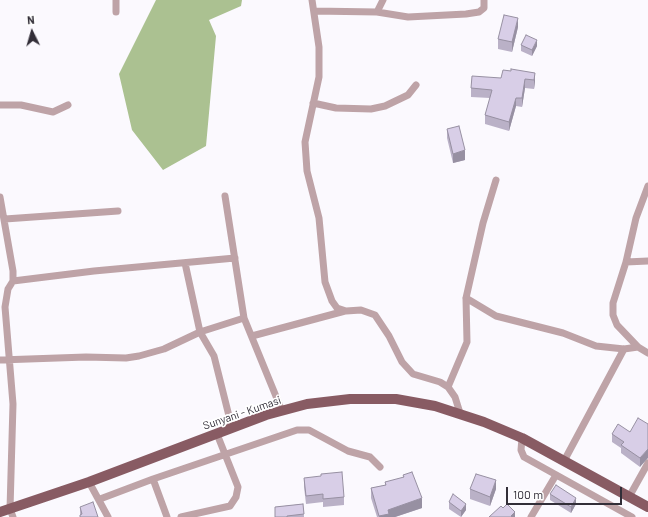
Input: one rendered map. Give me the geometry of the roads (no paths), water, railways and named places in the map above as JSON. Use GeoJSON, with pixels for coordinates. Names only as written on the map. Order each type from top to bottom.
{"type":"FeatureCollection","features":[{"type":"Feature","properties":{"kind":"main road","name":"Sunyani - Kumasi"},"geometry":{"type":"LineString","coordinates":[[0,512],[12,513],[89,482],[232,428],[282,411],[307,404],[350,399],[388,399],[434,406],[460,413],[522,438],[648,507]]}},
{"type":"Feature","properties":{"kind":"street"},"geometry":{"type":"LineString","coordinates":[[116,0],[116,12]]}},
{"type":"Feature","properties":{"kind":"street"},"geometry":{"type":"LineString","coordinates":[[312,0],[319,48],[319,77],[305,142],[307,171],[319,218],[325,282],[336,308],[361,310],[375,315],[389,336],[402,362],[413,374],[440,382],[448,387],[455,397],[460,413]]}},
{"type":"Feature","properties":{"kind":"street"},"geometry":{"type":"LineString","coordinates":[[377,12],[383,0]]}},
{"type":"Feature","properties":{"kind":"street"},"geometry":{"type":"LineString","coordinates":[[314,11],[377,12],[408,17],[466,14],[479,12],[484,8],[484,0]]}},
{"type":"Feature","properties":{"kind":"street"},"geometry":{"type":"LineString","coordinates":[[313,103],[336,108],[371,109],[385,106],[408,95],[416,85]]}},
{"type":"Feature","properties":{"kind":"street"},"geometry":{"type":"LineString","coordinates":[[0,105],[21,105],[53,112],[68,105]]}},
{"type":"Feature","properties":{"kind":"street"},"geometry":{"type":"LineString","coordinates":[[448,387],[467,342],[466,298],[482,223],[496,180]]}},
{"type":"Feature","properties":{"kind":"street"},"geometry":{"type":"LineString","coordinates":[[648,186],[636,218],[626,262],[613,303],[613,314],[617,325],[638,347],[648,353]]}},
{"type":"Feature","properties":{"kind":"street"},"geometry":{"type":"LineString","coordinates":[[225,196],[244,318],[282,411]]}},
{"type":"Feature","properties":{"kind":"street"},"geometry":{"type":"LineString","coordinates":[[0,197],[5,219],[13,281]]}},
{"type":"Feature","properties":{"kind":"street"},"geometry":{"type":"LineString","coordinates":[[5,219],[118,211]]}},
{"type":"Feature","properties":{"kind":"street"},"geometry":{"type":"LineString","coordinates":[[12,513],[13,404],[4,289],[13,281],[94,271],[235,258]]}},
{"type":"Feature","properties":{"kind":"street"},"geometry":{"type":"LineString","coordinates":[[626,262],[648,261]]}},
{"type":"Feature","properties":{"kind":"street"},"geometry":{"type":"LineString","coordinates":[[185,263],[200,332],[214,356],[232,428]]}},
{"type":"Feature","properties":{"kind":"street"},"geometry":{"type":"LineString","coordinates":[[466,298],[496,316],[563,333],[596,346],[624,349],[638,347]]}},
{"type":"Feature","properties":{"kind":"street"},"geometry":{"type":"LineString","coordinates":[[252,336],[346,310]]}},
{"type":"Feature","properties":{"kind":"street"},"geometry":{"type":"LineString","coordinates":[[0,360],[86,357],[126,358],[164,349],[200,332],[244,318]]}},
{"type":"Feature","properties":{"kind":"street"},"geometry":{"type":"LineString","coordinates":[[564,461],[624,349]]}},
{"type":"Feature","properties":{"kind":"street"},"geometry":{"type":"LineString","coordinates":[[100,499],[153,479],[289,433],[309,430],[348,451],[370,457],[380,467]]}},
{"type":"Feature","properties":{"kind":"street"},"geometry":{"type":"LineString","coordinates":[[181,517],[200,515],[230,506],[236,497],[238,487],[217,434]]}},
{"type":"Feature","properties":{"kind":"street"},"geometry":{"type":"LineString","coordinates":[[522,438],[521,450],[524,457],[632,517]]}},
{"type":"Feature","properties":{"kind":"street"},"geometry":{"type":"LineString","coordinates":[[629,497],[648,463]]}},
{"type":"Feature","properties":{"kind":"street"},"geometry":{"type":"LineString","coordinates":[[531,517],[556,475]]}},
{"type":"Feature","properties":{"kind":"street"},"geometry":{"type":"LineString","coordinates":[[153,479],[167,517]]}},
{"type":"Feature","properties":{"kind":"street"},"geometry":{"type":"LineString","coordinates":[[89,482],[100,499],[108,517]]}}]}
